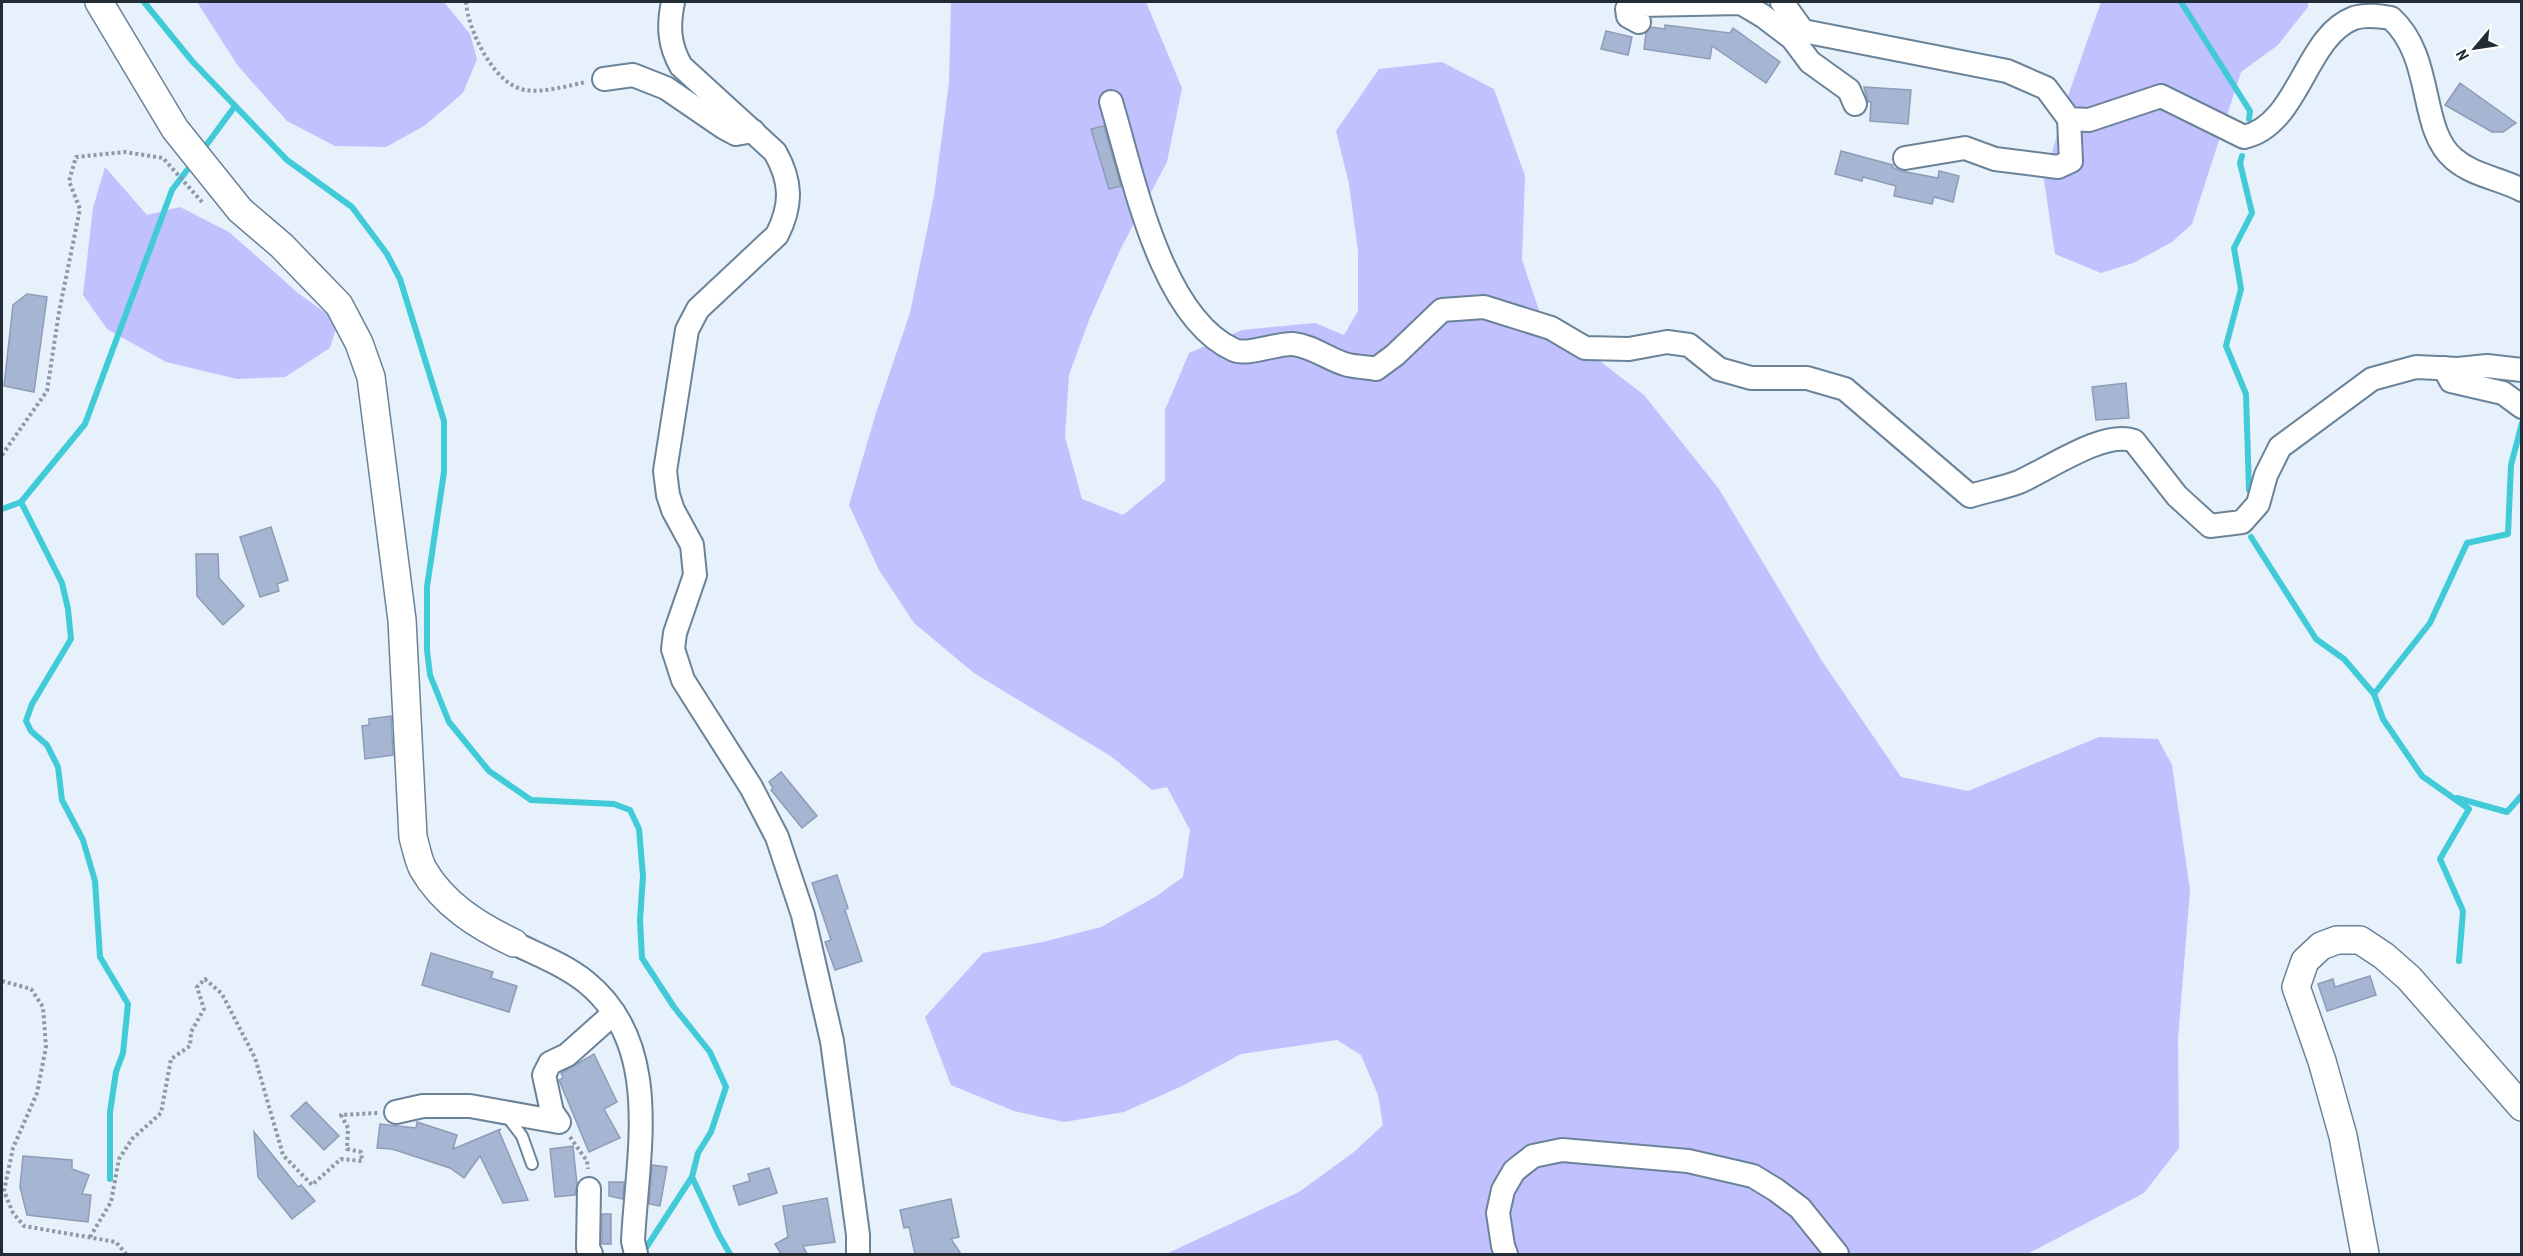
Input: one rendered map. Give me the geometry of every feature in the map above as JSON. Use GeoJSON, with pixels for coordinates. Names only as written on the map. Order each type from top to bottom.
{"type":"FeatureCollection","features":[{"type":"Feature","properties":{"kind":"street"},"geometry":{"type":"LineString","coordinates":[[99,2],[175,129],[240,210],[282,246],[339,305],[359,343],[371,377],[402,620],[413,837],[422,867],[440,894],[482,928],[562,966],[587,983],[614,1013],[626,1034],[640,1084],[642,1125],[634,1247]]}},
{"type":"Feature","properties":{"kind":"street"},"geometry":{"type":"LineString","coordinates":[[673,2],[669,29],[672,50],[681,66],[775,152],[785,169],[789,187],[784,221],[777,236],[698,309],[687,330],[665,471],[668,495],[673,510],[692,545],[695,575],[675,633],[673,649],[683,680],[751,788],[777,837],[803,915],[832,1041],[858,1235],[858,1254]]}},
{"type":"Feature","properties":{"kind":"street"},"geometry":{"type":"LineString","coordinates":[[1783,2],[1810,62],[1849,90],[1855,104]]}},
{"type":"Feature","properties":{"kind":"street"},"geometry":{"type":"LineString","coordinates":[[1639,22],[1628,16],[1627,9],[1641,5],[1741,3],[1797,34],[2007,71],[2046,88],[2069,119],[2071,161],[2058,167],[1995,159],[1965,148],[1905,158]]}},
{"type":"Feature","properties":{"kind":"street"},"geometry":{"type":"LineString","coordinates":[[2069,119],[2089,120],[2161,96],[2244,137],[2255,135],[2266,129],[2280,113],[2335,31],[2354,18],[2373,16],[2391,18],[2411,40],[2424,77],[2435,128],[2442,145],[2454,159],[2478,174],[2522,190]]}},
{"type":"Feature","properties":{"kind":"street"},"geometry":{"type":"LineString","coordinates":[[604,79],[633,75],[666,88],[723,128],[736,134],[753,131]]}},
{"type":"Feature","properties":{"kind":"street"},"geometry":{"type":"LineString","coordinates":[[1111,102],[1148,229],[1163,269],[1186,306],[1212,338],[1237,352],[1291,344],[1312,349],[1347,365],[1376,369],[1395,355],[1442,310],[1484,307],[1551,328],[1585,348],[1629,350],[1667,342],[1689,345],[1719,369],[1751,378],[1807,378],[1845,389],[1970,496],[2017,482],[2098,443],[2126,437],[2134,441],[2177,496],[2210,526],[2242,522],[2258,504],[2266,474],[2280,447],[2372,379],[2416,367],[2487,366],[2522,370]]}},
{"type":"Feature","properties":{"kind":"street"},"geometry":{"type":"LineString","coordinates":[[2444,368],[2451,381],[2502,393],[2520,406]]}},
{"type":"Feature","properties":{"kind":"street"},"geometry":{"type":"LineString","coordinates":[[2365,1254],[2343,1136],[2322,1061],[2296,987],[2305,961],[2321,946],[2337,940],[2360,940],[2384,956],[2409,978],[2522,1107]]}},
{"type":"Feature","properties":{"kind":"street"},"geometry":{"type":"LineString","coordinates":[[559,1122],[552,1112],[544,1075],[550,1064],[567,1055],[614,1013]]}},
{"type":"Feature","properties":{"kind":"street"},"geometry":{"type":"LineString","coordinates":[[396,1112],[423,1106],[470,1106],[559,1122]]}},
{"type":"Feature","properties":{"kind":"street"},"geometry":{"type":"LineString","coordinates":[[1506,1254],[1498,1213],[1503,1190],[1514,1172],[1533,1156],[1562,1150],[1688,1161],[1753,1176],[1800,1208],[1837,1254]]}},
{"type":"Feature","properties":{"kind":"street"},"geometry":{"type":"LineString","coordinates":[[589,1189],[588,1248],[591,1254]]}},
{"type":"Feature","properties":{"kind":"lane"},"geometry":{"type":"LineString","coordinates":[[504,1113],[522,1136],[532,1164]]}},
{"type":"Feature","properties":{"kind":"path"},"geometry":{"type":"LineString","coordinates":[[466,2],[479,47],[508,83],[525,90],[561,87],[604,79]]}},
{"type":"Feature","properties":{"kind":"path"},"geometry":{"type":"LineString","coordinates":[[2,455],[47,391],[59,312],[80,209],[69,181],[76,157],[124,152],[163,158],[193,194]]}},
{"type":"Feature","properties":{"kind":"path"},"geometry":{"type":"LineString","coordinates":[[90,1237],[111,1202],[119,1160],[132,1139],[161,1113],[171,1059],[190,1046],[191,1032],[204,1009],[197,987],[205,979],[222,994],[255,1058],[283,1155],[312,1185],[341,1160],[362,1161],[361,1152],[346,1149],[348,1128],[341,1115],[396,1112]]}},
{"type":"Feature","properties":{"kind":"path"},"geometry":{"type":"LineString","coordinates":[[2,981],[31,989],[43,1008],[46,1047],[37,1093],[13,1148],[4,1191],[12,1213],[24,1226],[116,1242],[126,1254]]}},
{"type":"Feature","properties":{"kind":"path"},"geometry":{"type":"LineString","coordinates":[[559,1122],[587,1161],[589,1189]]}},
{"type":"Feature","properties":{"kind":"shaded area"},"geometry":{"type":"Polygon","coordinates":[[[197,2],[444,2],[470,34],[477,59],[463,93],[424,126],[386,147],[335,146],[287,121],[238,66],[197,2]]]}},
{"type":"Feature","properties":{"kind":"shaded area"},"geometry":{"type":"Polygon","coordinates":[[[951,2],[1146,2],[1182,88],[1167,162],[1121,248],[1089,320],[1069,375],[1065,437],[1082,499],[1123,515],[1165,481],[1165,410],[1189,353],[1242,330],[1315,323],[1344,335],[1358,311],[1358,251],[1349,184],[1336,131],[1379,69],[1442,62],[1494,89],[1525,176],[1522,260],[1541,316],[1644,395],[1719,489],[1822,661],[1901,777],[1968,791],[2099,737],[2158,739],[2172,765],[2190,890],[2178,1039],[2179,1148],[2144,1193],[2027,1254],[1166,1254],[1299,1192],[1354,1152],[1383,1125],[1378,1095],[1361,1055],[1337,1040],[1241,1054],[1182,1086],[1124,1112],[1064,1122],[1014,1111],[951,1085],[925,1017],[983,953],[1043,942],[1101,927],[1155,897],[1183,877],[1190,830],[1167,787],[1152,790],[1112,757],[974,673],[914,623],[879,570],[849,505],[876,413],[910,313],[934,196],[949,83],[951,2]]]}},
{"type":"Feature","properties":{"kind":"shaded area"},"geometry":{"type":"Polygon","coordinates":[[[2101,2],[2308,2],[2308,7],[2278,45],[2241,72],[2192,224],[2172,242],[2133,263],[2101,273],[2055,254],[2044,180],[2069,93],[2101,2]]]}},
{"type":"Feature","properties":{"kind":"shaded area"},"geometry":{"type":"Polygon","coordinates":[[[105,167],[147,215],[180,207],[229,232],[298,293],[338,322],[330,348],[285,377],[237,379],[166,362],[107,329],[83,295],[93,208],[105,167]]]}},
{"type":"Feature","properties":{"kind":"building"},"geometry":{"type":"Polygon","coordinates":[[[1665,25],[1730,33],[1733,28],[1780,62],[1766,83],[1712,46],[1710,59],[1644,49],[1646,33],[1651,27],[1665,29],[1665,25]]]}},
{"type":"Feature","properties":{"kind":"building"},"geometry":{"type":"Polygon","coordinates":[[[1606,31],[1632,37],[1628,55],[1601,49],[1606,31]]]}},
{"type":"Feature","properties":{"kind":"building"},"geometry":{"type":"Polygon","coordinates":[[[2460,83],[2516,123],[2503,132],[2492,132],[2445,105],[2460,83]]]}},
{"type":"Feature","properties":{"kind":"building"},"geometry":{"type":"Polygon","coordinates":[[[1864,87],[1911,90],[1908,124],[1870,121],[1871,102],[1868,102],[1864,87]]]}},
{"type":"Feature","properties":{"kind":"building"},"geometry":{"type":"Polygon","coordinates":[[[1104,126],[1121,186],[1109,189],[1091,129],[1104,126]]]}},
{"type":"Feature","properties":{"kind":"building"},"geometry":{"type":"Polygon","coordinates":[[[1841,151],[1893,165],[1892,167],[1901,171],[1938,178],[1939,171],[1959,176],[1953,202],[1934,197],[1932,204],[1894,196],[1896,186],[1863,177],[1862,181],[1835,174],[1841,151]]]}},
{"type":"Feature","properties":{"kind":"building"},"geometry":{"type":"Polygon","coordinates":[[[27,294],[47,297],[34,392],[4,386],[13,305],[27,294]]]}},
{"type":"Feature","properties":{"kind":"building"},"geometry":{"type":"Polygon","coordinates":[[[2126,383],[2129,418],[2096,420],[2092,387],[2126,383]]]}},
{"type":"Feature","properties":{"kind":"building"},"geometry":{"type":"Polygon","coordinates":[[[271,527],[288,580],[277,584],[279,591],[260,597],[240,537],[271,527]]]}},
{"type":"Feature","properties":{"kind":"building"},"geometry":{"type":"Polygon","coordinates":[[[196,554],[218,554],[219,578],[244,606],[223,625],[197,596],[196,554]]]}},
{"type":"Feature","properties":{"kind":"building"},"geometry":{"type":"Polygon","coordinates":[[[391,716],[393,755],[365,759],[362,726],[369,725],[369,719],[391,716]]]}},
{"type":"Feature","properties":{"kind":"building"},"geometry":{"type":"Polygon","coordinates":[[[781,772],[817,816],[802,828],[771,790],[773,788],[769,782],[781,772]]]}},
{"type":"Feature","properties":{"kind":"building"},"geometry":{"type":"Polygon","coordinates":[[[837,875],[848,908],[845,910],[862,961],[835,970],[825,942],[831,940],[812,883],[837,875]]]}},
{"type":"Feature","properties":{"kind":"building"},"geometry":{"type":"Polygon","coordinates":[[[431,953],[493,972],[491,978],[517,986],[509,1012],[422,985],[431,953]]]}},
{"type":"Feature","properties":{"kind":"building"},"geometry":{"type":"Polygon","coordinates":[[[2370,976],[2376,995],[2327,1011],[2318,984],[2333,979],[2335,987],[2370,976]]]}},
{"type":"Feature","properties":{"kind":"building"},"geometry":{"type":"Polygon","coordinates":[[[594,1054],[617,1102],[604,1109],[620,1138],[589,1152],[559,1080],[563,1078],[561,1073],[594,1054]]]}},
{"type":"Feature","properties":{"kind":"building"},"geometry":{"type":"Polygon","coordinates":[[[306,1102],[339,1136],[324,1150],[291,1116],[306,1102]]]}},
{"type":"Feature","properties":{"kind":"building"},"geometry":{"type":"Polygon","coordinates":[[[417,1122],[457,1135],[453,1149],[501,1129],[499,1131],[528,1200],[503,1203],[480,1156],[464,1178],[450,1168],[392,1149],[377,1148],[380,1124],[416,1128],[417,1122]]]}},
{"type":"Feature","properties":{"kind":"building"},"geometry":{"type":"Polygon","coordinates":[[[254,1132],[298,1187],[301,1185],[315,1201],[292,1219],[258,1177],[254,1132]]]}},
{"type":"Feature","properties":{"kind":"building"},"geometry":{"type":"Polygon","coordinates":[[[573,1146],[577,1184],[575,1195],[555,1197],[550,1149],[573,1146]]]}},
{"type":"Feature","properties":{"kind":"building"},"geometry":{"type":"Polygon","coordinates":[[[23,1156],[72,1160],[72,1169],[89,1175],[82,1194],[91,1195],[88,1222],[27,1215],[20,1187],[23,1156]]]}},
{"type":"Feature","properties":{"kind":"building"},"geometry":{"type":"Polygon","coordinates":[[[652,1165],[667,1167],[660,1206],[649,1204],[652,1165]]]}},
{"type":"Feature","properties":{"kind":"building"},"geometry":{"type":"Polygon","coordinates":[[[769,1168],[777,1193],[739,1205],[733,1186],[750,1181],[748,1174],[769,1168]]]}},
{"type":"Feature","properties":{"kind":"building"},"geometry":{"type":"Polygon","coordinates":[[[609,1182],[624,1182],[623,1199],[609,1196],[609,1182]]]}},
{"type":"Feature","properties":{"kind":"building"},"geometry":{"type":"Polygon","coordinates":[[[827,1198],[835,1242],[803,1246],[807,1254],[781,1254],[775,1244],[788,1237],[783,1206],[827,1198]]]}},
{"type":"Feature","properties":{"kind":"building"},"geometry":{"type":"Polygon","coordinates":[[[951,1199],[959,1237],[951,1239],[961,1254],[915,1254],[909,1227],[904,1228],[900,1210],[951,1199]]]}},
{"type":"Feature","properties":{"kind":"building"},"geometry":{"type":"Polygon","coordinates":[[[602,1214],[611,1214],[611,1244],[602,1244],[602,1214]]]}},
{"type":"Feature","properties":{"kind":"waterway"},"geometry":{"type":"LineString","coordinates":[[144,2],[192,61],[287,160],[352,207],[387,254],[400,279],[444,421],[444,472],[427,587],[427,650],[430,675],[449,722],[489,771],[531,800],[614,804],[630,810],[639,829],[643,876],[640,920],[642,958],[674,1007],[710,1052],[726,1087],[711,1132],[698,1153],[692,1177],[730,1254]]}},
{"type":"Feature","properties":{"kind":"waterway"},"geometry":{"type":"LineString","coordinates":[[2181,2],[2250,111],[2249,119]]}},
{"type":"Feature","properties":{"kind":"waterway"},"geometry":{"type":"LineString","coordinates":[[202,151],[235,106]]}},
{"type":"Feature","properties":{"kind":"waterway"},"geometry":{"type":"LineString","coordinates":[[2242,156],[2240,163],[2252,213],[2234,248],[2241,289],[2226,346],[2246,394],[2249,490]]}},
{"type":"Feature","properties":{"kind":"waterway"},"geometry":{"type":"LineString","coordinates":[[2,509],[21,502],[85,424],[172,190],[194,161]]}},
{"type":"Feature","properties":{"kind":"waterway"},"geometry":{"type":"LineString","coordinates":[[2374,694],[2430,623],[2467,543],[2508,534],[2511,465],[2522,423]]}},
{"type":"Feature","properties":{"kind":"waterway"},"geometry":{"type":"LineString","coordinates":[[21,502],[62,583],[71,639],[32,704],[26,721],[31,731],[47,745],[58,767],[62,800],[83,840],[95,881],[100,957],[128,1004],[123,1053],[116,1072],[110,1112],[110,1179]]}},
{"type":"Feature","properties":{"kind":"waterway"},"geometry":{"type":"LineString","coordinates":[[2251,537],[2316,639],[2344,659],[2374,694],[2383,719],[2422,776],[2469,809],[2440,859],[2463,911],[2459,961]]}},
{"type":"Feature","properties":{"kind":"waterway"},"geometry":{"type":"LineString","coordinates":[[2457,798],[2507,812],[2522,795]]}},
{"type":"Feature","properties":{"kind":"waterway"},"geometry":{"type":"LineString","coordinates":[[642,1254],[692,1177]]}}]}
